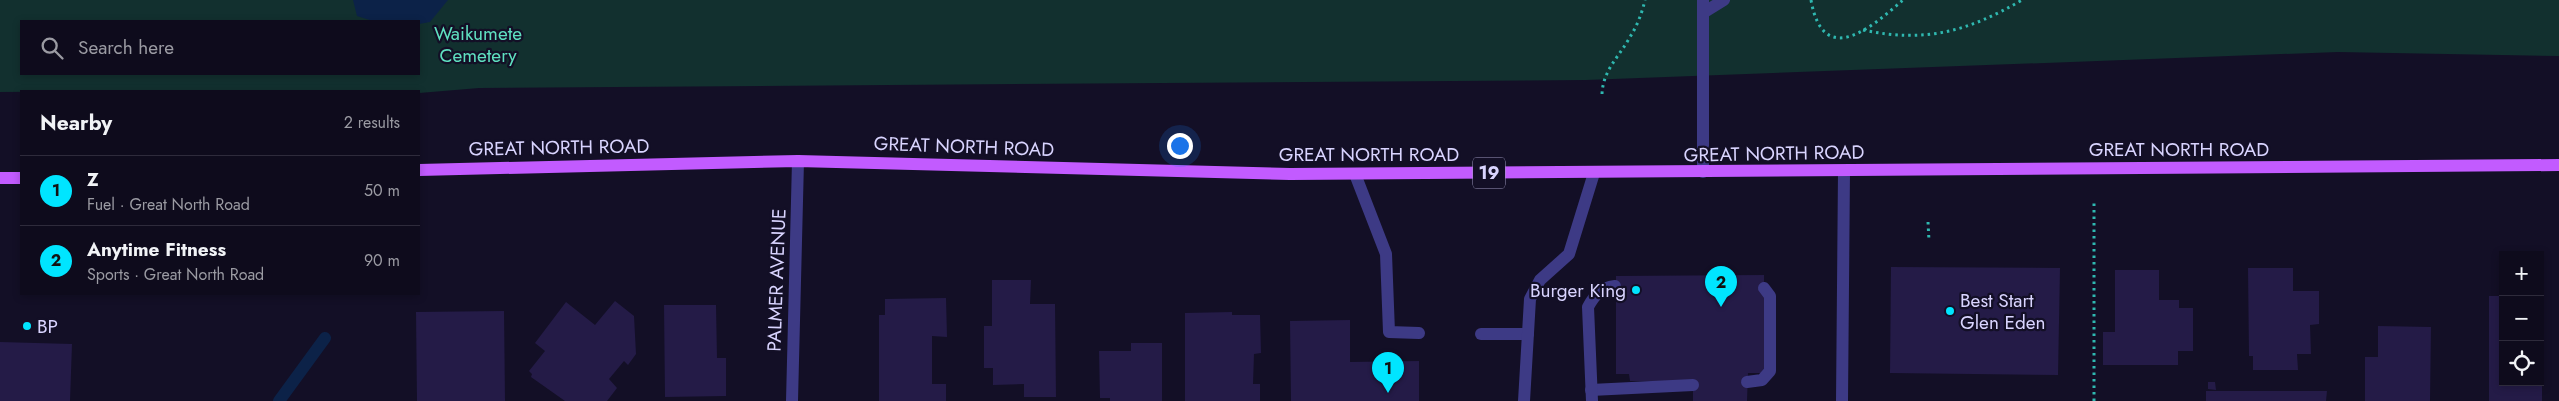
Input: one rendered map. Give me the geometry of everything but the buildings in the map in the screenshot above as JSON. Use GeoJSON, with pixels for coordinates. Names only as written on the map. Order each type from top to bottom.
{"type":"FeatureCollection","features":[{"type":"Feature","properties":{"kind":"main road","name":"GREAT NORTH ROAD"},"geometry":{"type":"LineString","coordinates":[[420,170],[798,161],[1355,174],[2559,165]]}},
{"type":"Feature","properties":{"kind":"main road"},"geometry":{"type":"LineString","coordinates":[[0,178],[20,178]]}},
{"type":"Feature","properties":{"kind":"street"},"geometry":{"type":"LineString","coordinates":[[1703,172],[1703,6],[1724,0]]}},
{"type":"Feature","properties":{"kind":"street","name":"PALMER AVENUE"},"geometry":{"type":"LineString","coordinates":[[792,401],[798,161]]}},
{"type":"Feature","properties":{"kind":"street"},"geometry":{"type":"LineString","coordinates":[[1842,401],[1844,171]]}},
{"type":"Feature","properties":{"kind":"street"},"geometry":{"type":"LineString","coordinates":[[1524,401],[1530,299],[1540,280],[1568,254],[1594,173]]}},
{"type":"Feature","properties":{"kind":"street"},"geometry":{"type":"LineString","coordinates":[[1355,174],[1386,254],[1389,332],[1419,333]]}},
{"type":"Feature","properties":{"kind":"street"},"geometry":{"type":"LineString","coordinates":[[1615,286],[1601,290],[1594,296],[1588,307],[1592,395],[1693,385]]}},
{"type":"Feature","properties":{"kind":"street"},"geometry":{"type":"LineString","coordinates":[[1747,382],[1762,380],[1770,371],[1770,296],[1764,288]]}},
{"type":"Feature","properties":{"kind":"street"},"geometry":{"type":"LineString","coordinates":[[1481,334],[1528,334]]}},
{"type":"Feature","properties":{"kind":"path"},"geometry":{"type":"LineString","coordinates":[[1602,94],[1603,82],[1610,66],[1630,37],[1645,0]]}},
{"type":"Feature","properties":{"kind":"path"},"geometry":{"type":"LineString","coordinates":[[1811,0],[1814,16],[1822,31],[1829,37],[1851,36],[1863,30],[1902,0]]}},
{"type":"Feature","properties":{"kind":"path"},"geometry":{"type":"LineString","coordinates":[[1863,30],[1906,37],[1946,34],[2005,10],[2022,0]]}},
{"type":"Feature","properties":{"kind":"path"},"geometry":{"type":"LineString","coordinates":[[2094,203],[2094,401]]}},
{"type":"Feature","properties":{"kind":"path"},"geometry":{"type":"LineString","coordinates":[[1928,222],[1929,241]]}},
{"type":"Feature","properties":{"kind":"green space","name":"Waikumete Cemetery"},"geometry":{"type":"Polygon","coordinates":[[[0,0],[2559,0],[2559,56],[2338,52],[1586,80],[479,88],[420,93],[420,90],[20,90],[20,92],[0,92],[0,0]]]}},
{"type":"Feature","properties":{"kind":"water"},"geometry":{"type":"Polygon","coordinates":[[[353,0],[448,0],[430,22],[420,24],[420,20],[370,20],[357,16],[353,0]]]}},
{"type":"Feature","properties":{"kind":"waterway"},"geometry":{"type":"LineString","coordinates":[[279,401],[325,338]]}},
{"type":"Feature","properties":{"kind":"place","name":"Burger King"},"geometry":{"type":"Point","coordinates":[1636,290]}},
{"type":"Feature","properties":{"kind":"place","name":"Anytime Fitness"},"geometry":{"type":"Point","coordinates":[1721,307]}},
{"type":"Feature","properties":{"kind":"place","name":"Best Start Glen Eden"},"geometry":{"type":"Point","coordinates":[1950,311]}},
{"type":"Feature","properties":{"kind":"place","name":"BP"},"geometry":{"type":"Point","coordinates":[27,326]}},
{"type":"Feature","properties":{"kind":"place","name":"Z"},"geometry":{"type":"Point","coordinates":[1388,393]}}]}
